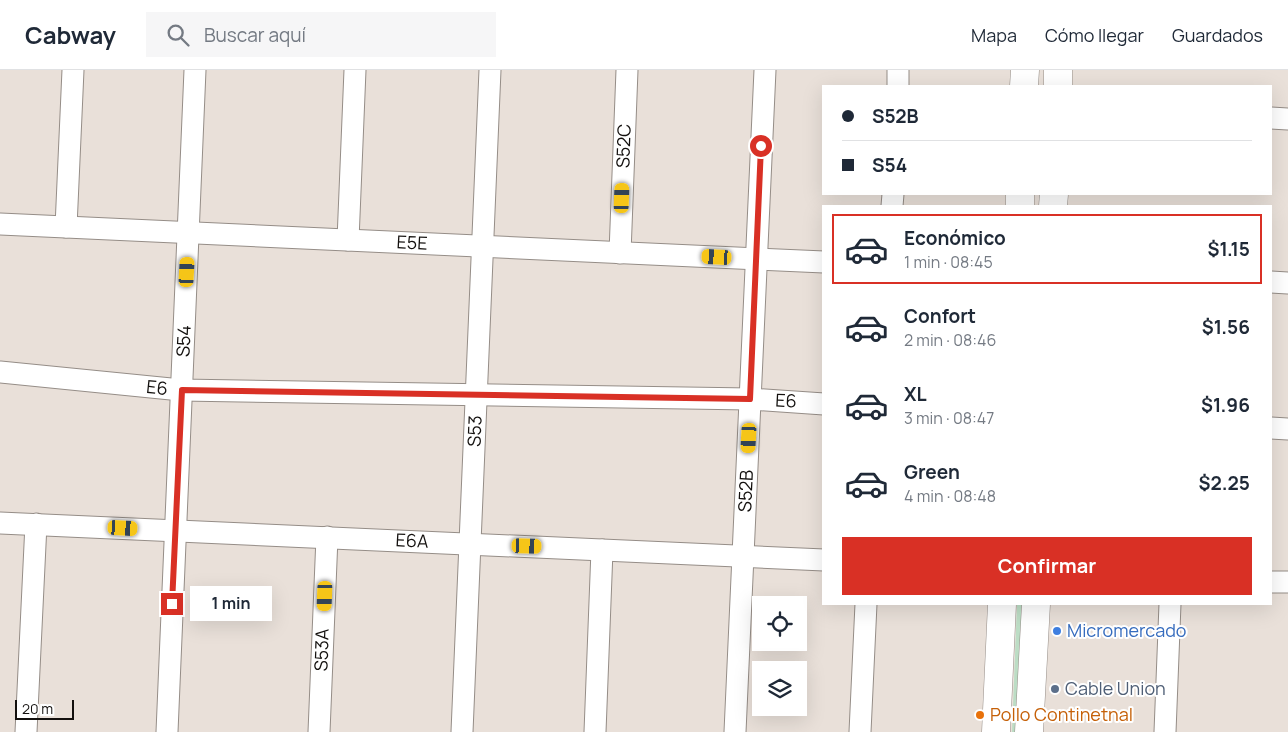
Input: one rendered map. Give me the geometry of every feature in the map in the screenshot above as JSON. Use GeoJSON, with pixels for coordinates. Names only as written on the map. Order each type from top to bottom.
{"type":"FeatureCollection","features":[{"type":"Feature","properties":{"kind":"main road"},"geometry":{"type":"LineString","coordinates":[[1024,85],[1025,70]]}},
{"type":"Feature","properties":{"kind":"main road"},"geometry":{"type":"LineString","coordinates":[[1058,70],[1058,85]]}},
{"type":"Feature","properties":{"kind":"main road"},"geometry":{"type":"LineString","coordinates":[[996,732],[1002,605]]}},
{"type":"Feature","properties":{"kind":"main road"},"geometry":{"type":"LineString","coordinates":[[1029,732],[1036,605]]}},
{"type":"Feature","properties":{"kind":"street"},"geometry":{"type":"LineString","coordinates":[[66,227],[73,70]]}},
{"type":"Feature","properties":{"kind":"street","name":"S54"},"geometry":{"type":"LineString","coordinates":[[167,732],[195,70]]}},
{"type":"Feature","properties":{"kind":"street"},"geometry":{"type":"LineString","coordinates":[[348,240],[355,70]]}},
{"type":"Feature","properties":{"kind":"street","name":"S53"},"geometry":{"type":"LineString","coordinates":[[462,732],[490,70]]}},
{"type":"Feature","properties":{"kind":"street","name":"S52C"},"geometry":{"type":"LineString","coordinates":[[620,252],[627,70]]}},
{"type":"Feature","properties":{"kind":"street","name":"S52B"},"geometry":{"type":"LineString","coordinates":[[735,732],[765,70]]}},
{"type":"Feature","properties":{"kind":"street"},"geometry":{"type":"LineString","coordinates":[[898,70],[898,85]]}},
{"type":"Feature","properties":{"kind":"street"},"geometry":{"type":"LineString","coordinates":[[1272,118],[1288,119]]}},
{"type":"Feature","properties":{"kind":"street","name":"E5E"},"geometry":{"type":"LineString","coordinates":[[0,224],[822,262]]}},
{"type":"Feature","properties":{"kind":"street"},"geometry":{"type":"LineString","coordinates":[[1272,282],[1288,283]]}},
{"type":"Feature","properties":{"kind":"street","name":"E6"},"geometry":{"type":"LineString","coordinates":[[0,372],[182,390],[750,399],[822,404]]}},
{"type":"Feature","properties":{"kind":"street"},"geometry":{"type":"LineString","coordinates":[[1272,428],[1288,429]]}},
{"type":"Feature","properties":{"kind":"street","name":"E6A"},"geometry":{"type":"LineString","coordinates":[[0,522],[822,560]]}},
{"type":"Feature","properties":{"kind":"street"},"geometry":{"type":"LineString","coordinates":[[26,732],[36,524]]}},
{"type":"Feature","properties":{"kind":"street","name":"S53A"},"geometry":{"type":"LineString","coordinates":[[319,732],[327,537]]}},
{"type":"Feature","properties":{"kind":"street"},"geometry":{"type":"LineString","coordinates":[[594,732],[602,550]]}},
{"type":"Feature","properties":{"kind":"street"},"geometry":{"type":"LineString","coordinates":[[1272,582],[1288,582]]}},
{"type":"Feature","properties":{"kind":"street"},"geometry":{"type":"LineString","coordinates":[[860,732],[866,605]]}},
{"type":"Feature","properties":{"kind":"street"},"geometry":{"type":"LineString","coordinates":[[1165,732],[1170,605]]}},
{"type":"Feature","properties":{"kind":"green space"},"geometry":{"type":"Polygon","coordinates":[[[1017,605],[1026,605],[1020,732],[1012,732],[1017,605]]]}},
{"type":"Feature","properties":{"kind":"place","name":"Micromercado"},"geometry":{"type":"Point","coordinates":[1057,631]}},
{"type":"Feature","properties":{"kind":"place","name":"Cable Union"},"geometry":{"type":"Point","coordinates":[1055,689]}},
{"type":"Feature","properties":{"kind":"place","name":"Pollo Continetnal"},"geometry":{"type":"Point","coordinates":[980,715]}},
{"type":"Feature","properties":{"kind":"route"},"geometry":{"type":"LineString","coordinates":[[172,604],[182,390],[750,399],[761,146]]}}]}
